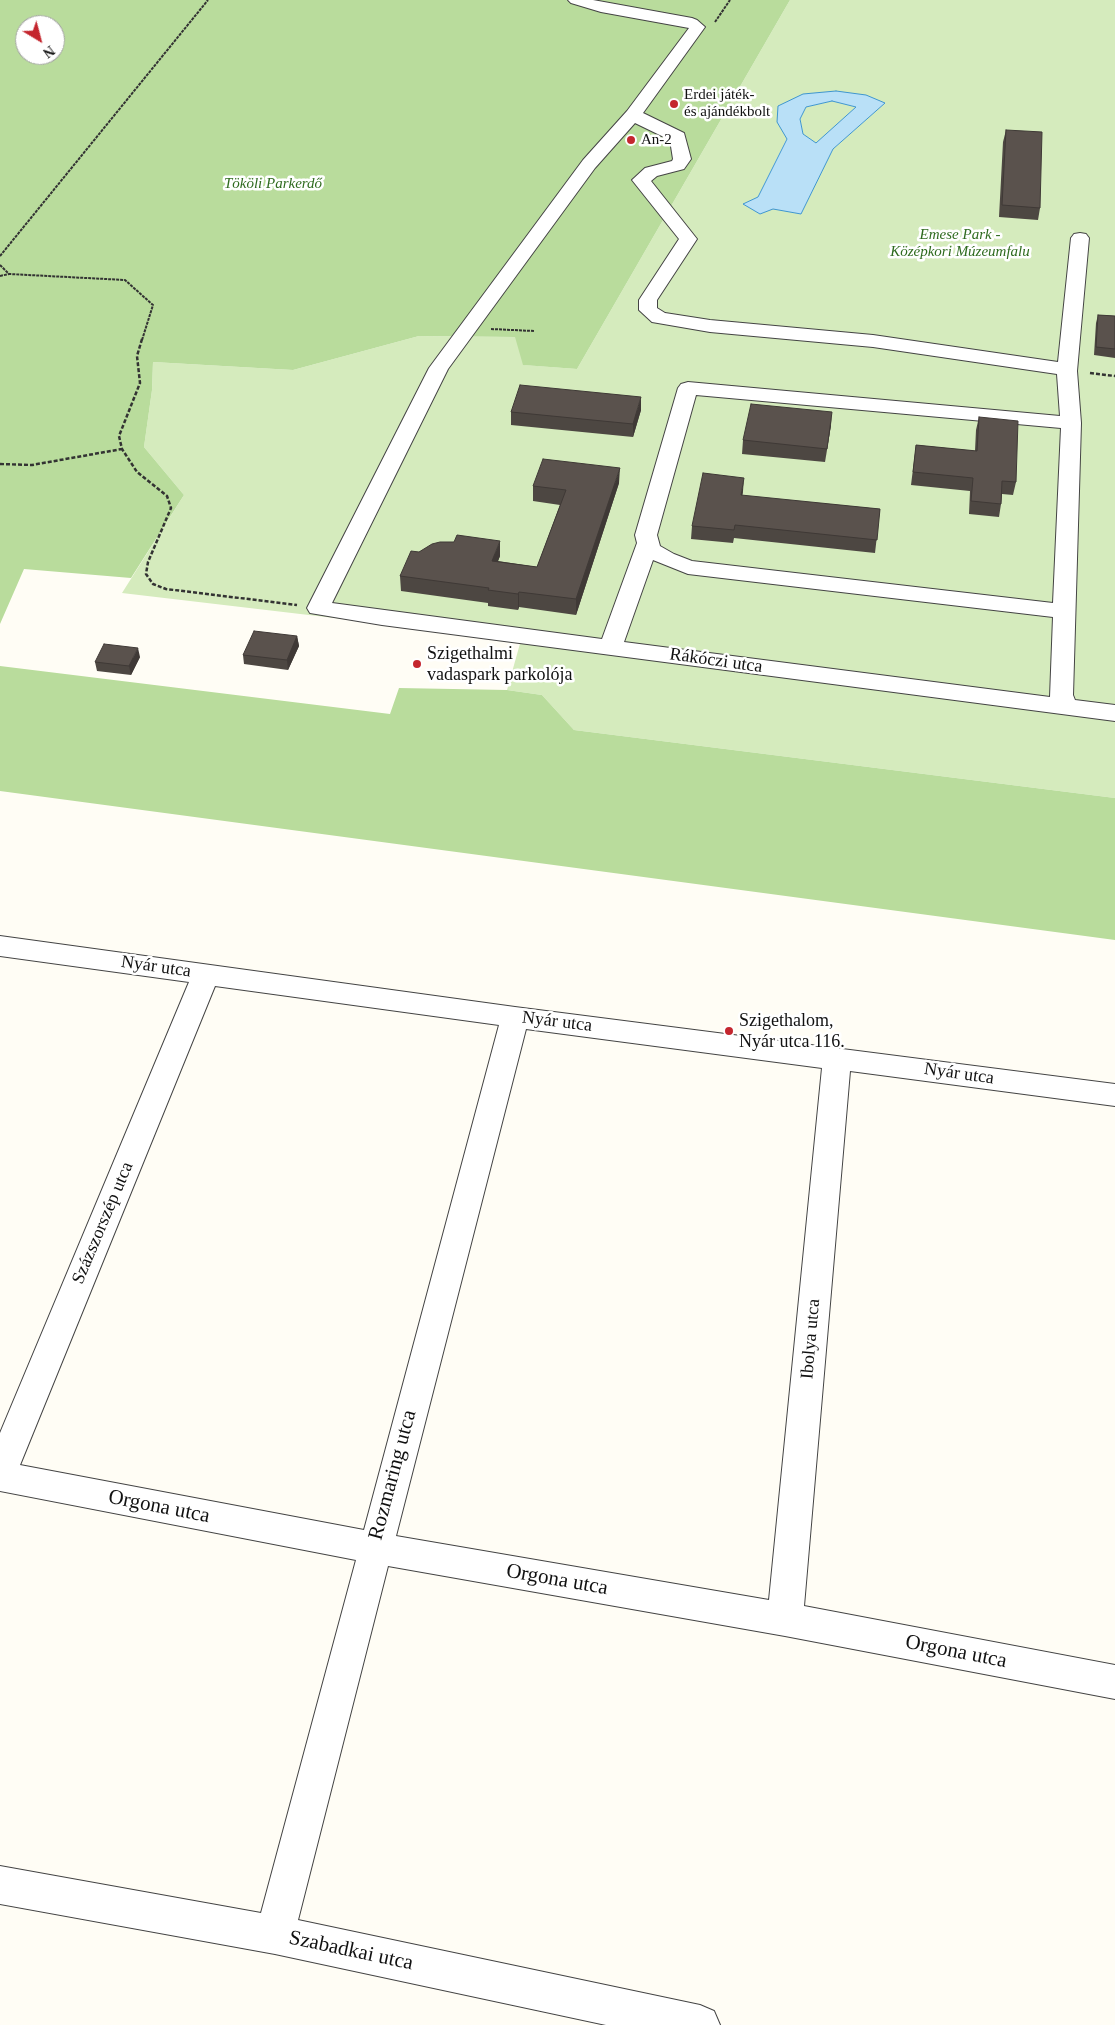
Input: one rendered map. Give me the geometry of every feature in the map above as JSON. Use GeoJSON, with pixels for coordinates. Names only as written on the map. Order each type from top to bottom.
{"type":"FeatureCollection","features":[{"type":"Feature","properties":{"kind":"street"},"geometry":{"type":"LineString","coordinates":[[318,608],[439,368],[527,251],[589,164],[633,115],[697,27],[692,23],[602,7],[576,0]]}},
{"type":"Feature","properties":{"kind":"street"},"geometry":{"type":"LineString","coordinates":[[633,115],[678,137],[682,159],[678,165],[651,172],[641,180],[688,239],[648,300],[648,310],[659,318],[710,326],[873,341],[1058,368]]}},
{"type":"Feature","properties":{"kind":"street"},"geometry":{"type":"LineString","coordinates":[[1066,707],[1061,695],[1071,423],[1067,372],[1080,238]]}},
{"type":"Feature","properties":{"kind":"street"},"geometry":{"type":"LineString","coordinates":[[1065,611],[688,567],[666,559],[650,549],[646,535],[688,388],[1071,423]]}},
{"type":"Feature","properties":{"kind":"street"},"geometry":{"type":"LineString","coordinates":[[610,647],[648,543]]}},
{"type":"Feature","properties":{"kind":"street","name":"Rákóczi utca"},"geometry":{"type":"LineString","coordinates":[[318,608],[382,618],[1115,713]]}},
{"type":"Feature","properties":{"kind":"street","name":"Nyár utca"},"geometry":{"type":"LineString","coordinates":[[0,946],[515,1017],[1115,1095]]}},
{"type":"Feature","properties":{"kind":"street","name":"Százszorszép utca"},"geometry":{"type":"LineString","coordinates":[[0,1474],[206,974]]}},
{"type":"Feature","properties":{"kind":"street","name":"Rozmaring utca"},"geometry":{"type":"LineString","coordinates":[[275,1935],[374,1548],[515,1017]]}},
{"type":"Feature","properties":{"kind":"street","name":"Ibolya utca"},"geometry":{"type":"LineString","coordinates":[[785,1619],[837,1058]]}},
{"type":"Feature","properties":{"kind":"street","name":"Orgona utca"},"geometry":{"type":"LineString","coordinates":[[0,1474],[374,1548],[785,1619],[1115,1682]]}},
{"type":"Feature","properties":{"kind":"street","name":"Szabadkai utca"},"geometry":{"type":"LineString","coordinates":[[0,1885],[275,1935],[700,2025]]}},
{"type":"Feature","properties":{"kind":"path"},"geometry":{"type":"LineString","coordinates":[[0,256],[208,0]]}},
{"type":"Feature","properties":{"kind":"path"},"geometry":{"type":"LineString","coordinates":[[0,265],[8,274]]}},
{"type":"Feature","properties":{"kind":"path"},"geometry":{"type":"LineString","coordinates":[[0,276],[8,274],[125,280],[153,305],[137,356],[140,383],[119,436],[122,449],[137,472],[167,496],[171,508],[148,562],[146,574],[153,584],[166,590],[318,608]]}},
{"type":"Feature","properties":{"kind":"path"},"geometry":{"type":"LineString","coordinates":[[471,325],[502,331],[534,331]]}},
{"type":"Feature","properties":{"kind":"path"},"geometry":{"type":"LineString","coordinates":[[0,464],[32,465],[122,449]]}},
{"type":"Feature","properties":{"kind":"green space","name":"Tököli Parkerdő"},"geometry":{"type":"Polygon","coordinates":[[[0,0],[790,0],[577,369],[523,365],[515,337],[419,336],[293,370],[153,362],[152,390],[144,447],[184,495],[131,578],[24,569],[0,624],[0,0]]]}},
{"type":"Feature","properties":{"kind":"green space","name":"Emese Park - Középkori Múzeumfalu"},"geometry":{"type":"Polygon","coordinates":[[[790,0],[1115,0],[1115,798],[574,730],[542,695],[507,690],[521,640],[122,593],[184,495],[144,447],[152,390],[153,362],[293,370],[419,336],[516,337],[524,365],[577,369],[790,0]],[[836,91],[778,122],[787,138],[758,197],[744,204],[760,214],[773,208],[801,214],[833,149],[885,103],[836,91]]]}},
{"type":"Feature","properties":{"kind":"green space"},"geometry":{"type":"Polygon","coordinates":[[[832,101],[856,107],[816,144],[803,134],[800,119],[806,107],[832,101]]]}},
{"type":"Feature","properties":{"kind":"green space"},"geometry":{"type":"Polygon","coordinates":[[[0,666],[390,714],[399,688],[507,690],[542,695],[574,730],[1115,798],[1115,940],[0,791],[0,666]]]}},
{"type":"Feature","properties":{"kind":"water"},"geometry":{"type":"Polygon","coordinates":[[[836,91],[866,95],[885,103],[833,149],[801,214],[773,209],[760,214],[743,204],[758,197],[787,139],[777,122],[778,106],[803,94],[836,91]],[[832,101],[806,107],[800,119],[803,134],[816,143],[856,107],[832,101]]]}},
{"type":"Feature","properties":{"kind":"building"},"geometry":{"type":"Polygon","coordinates":[[[1006,130],[1042,132],[1040,208],[1002,205],[1006,130]]]}},
{"type":"Feature","properties":{"kind":"building"},"geometry":{"type":"Polygon","coordinates":[[[1098,315],[1115,316],[1115,349],[1096,347],[1098,315]]]}},
{"type":"Feature","properties":{"kind":"building"},"geometry":{"type":"Polygon","coordinates":[[[520,385],[641,397],[633,424],[511,412],[520,385]]]}},
{"type":"Feature","properties":{"kind":"building"},"geometry":{"type":"Polygon","coordinates":[[[751,404],[832,412],[827,449],[743,440],[751,404]]]}},
{"type":"Feature","properties":{"kind":"building"},"geometry":{"type":"Polygon","coordinates":[[[979,417],[1018,421],[1016,482],[1002,481],[1001,504],[971,501],[973,478],[913,472],[916,445],[977,451],[979,417]]]}},
{"type":"Feature","properties":{"kind":"building"},"geometry":{"type":"Polygon","coordinates":[[[543,459],[620,468],[576,599],[519,592],[518,594],[488,590],[489,588],[400,576],[411,551],[419,552],[432,544],[440,542],[454,542],[457,535],[500,541],[492,561],[537,567],[566,490],[533,486],[543,459]]]}},
{"type":"Feature","properties":{"kind":"building"},"geometry":{"type":"Polygon","coordinates":[[[703,473],[744,478],[741,495],[880,509],[877,540],[735,525],[734,530],[692,526],[703,473]]]}},
{"type":"Feature","properties":{"kind":"building"},"geometry":{"type":"Polygon","coordinates":[[[254,631],[297,636],[287,660],[243,655],[254,631]]]}},
{"type":"Feature","properties":{"kind":"building"},"geometry":{"type":"Polygon","coordinates":[[[104,644],[138,648],[129,666],[95,662],[104,644]]]}},
{"type":"Feature","properties":{"kind":"place","name":"Erdei játék- és ajándékbolt"},"geometry":{"type":"Point","coordinates":[674,104]}},
{"type":"Feature","properties":{"kind":"place","name":"An-2"},"geometry":{"type":"Point","coordinates":[631,140]}},
{"type":"Feature","properties":{"kind":"place","name":"Szigethalmi vadaspark parkolója"},"geometry":{"type":"Point","coordinates":[417,664]}},
{"type":"Feature","properties":{"kind":"place","name":"Szigethalom, Nyár utca 116."},"geometry":{"type":"Point","coordinates":[729,1031]}}]}
